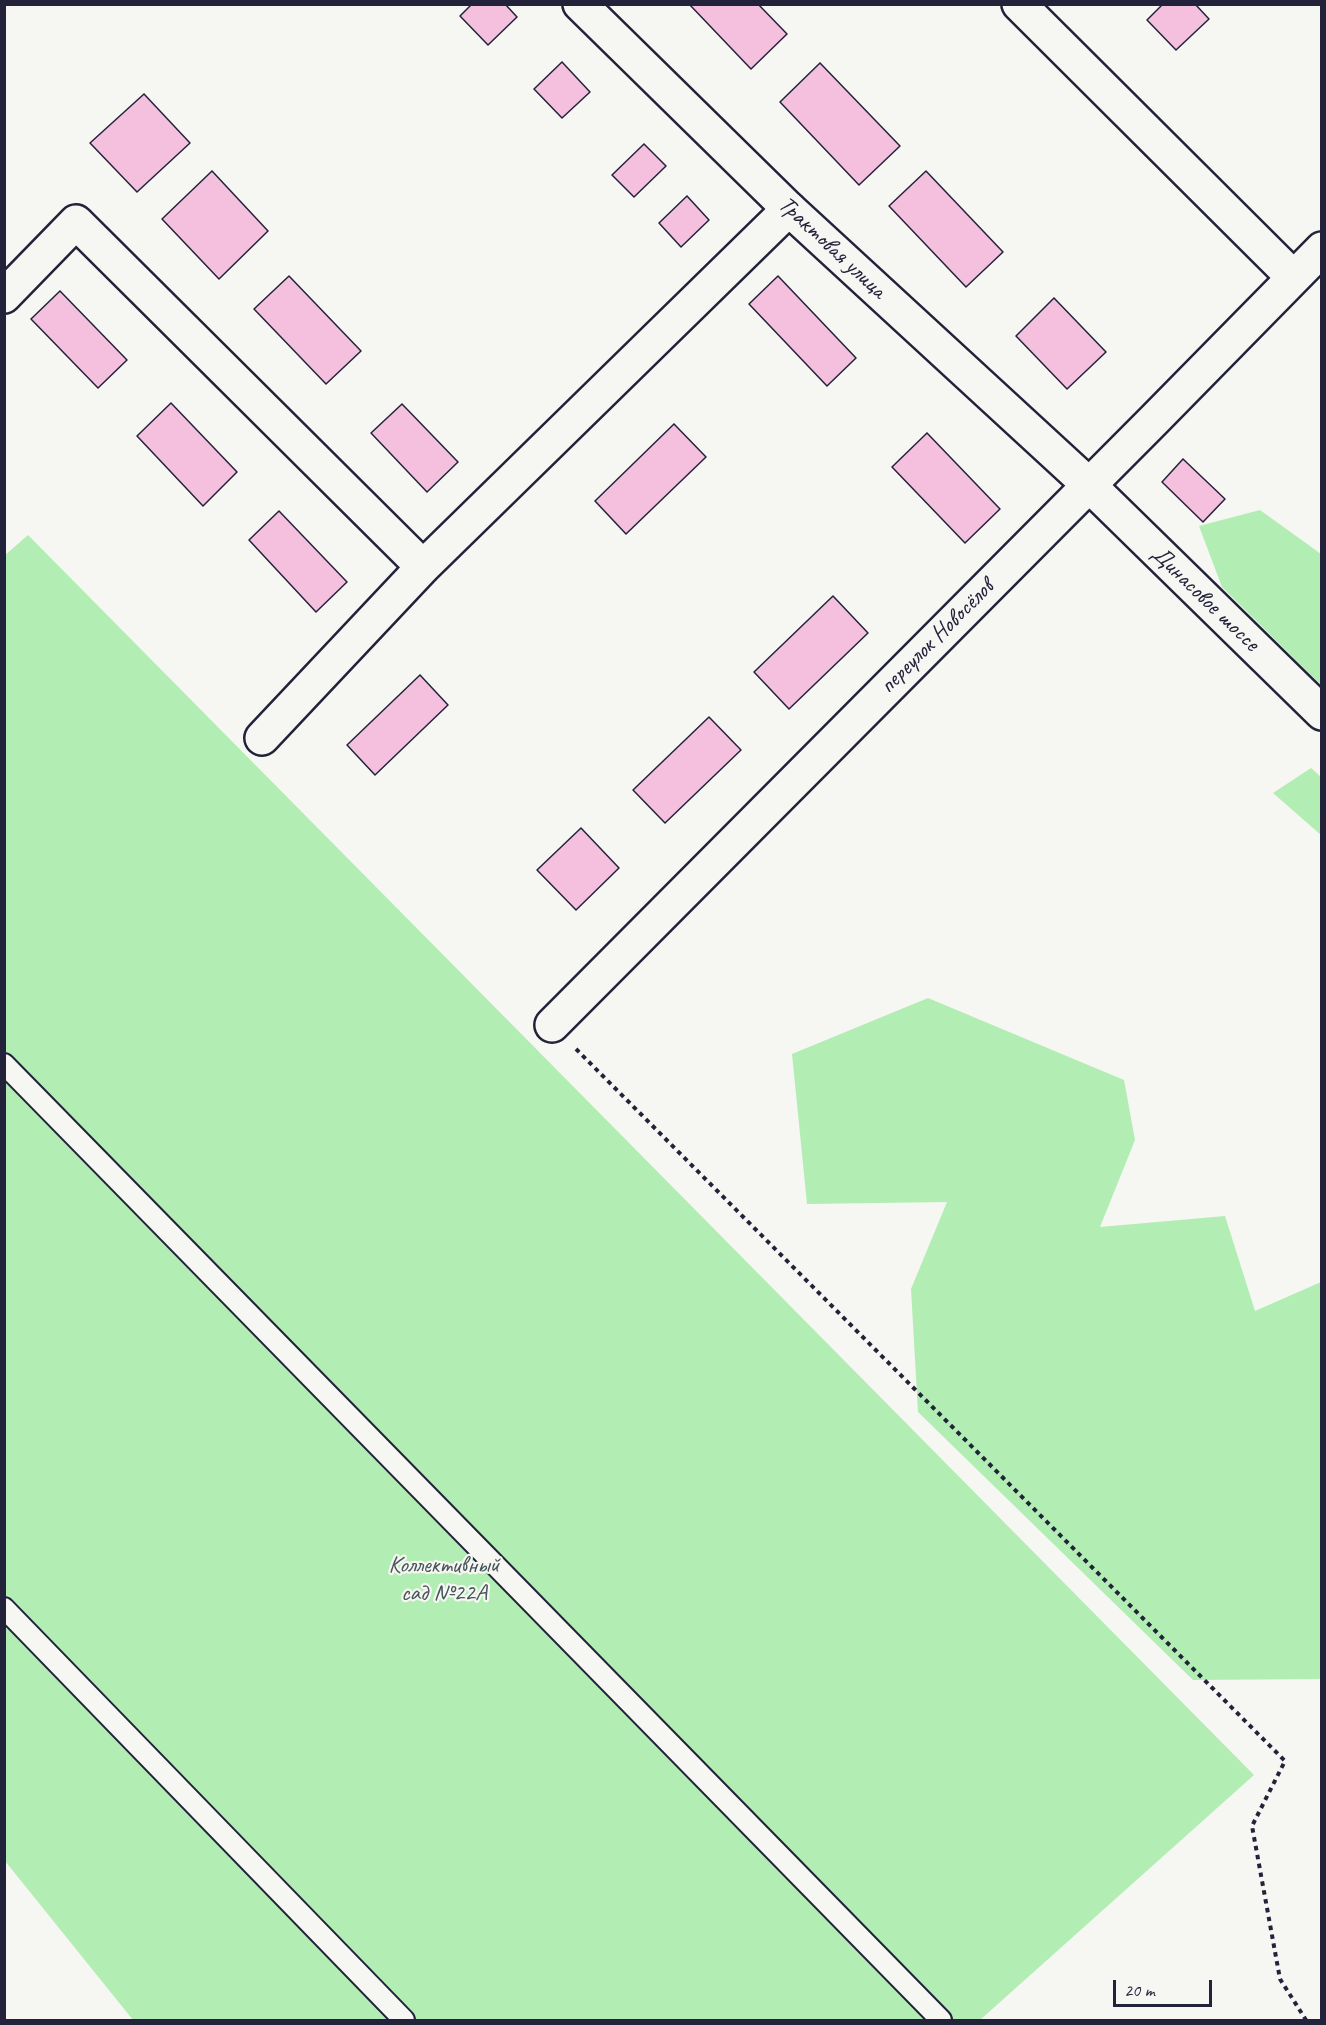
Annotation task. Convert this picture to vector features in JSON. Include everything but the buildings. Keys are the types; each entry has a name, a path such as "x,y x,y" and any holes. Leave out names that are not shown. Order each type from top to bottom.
{"street":[{"name":"Трактовая улица","path":"580,4 789,209 1089,485"},
{"path":"1019,4 1293,277"},
{"path":"262,738 423,567 789,209"},
{"path":"4,296 76,222 423,567"},
{"name":"переулок Новосёлов","path":"552,1025 1322,249"},
{"name":"Динасовое шоссе","path":"1089,485 1322,712"}],"lane":[{"path":"4,1064 941,2020"},
{"path":"4,1608 404,2020"}],"path":[{"path":"552,1025 1285,1761 1252,1826 1280,1979 1306,2020"}],"green space":[{"path":"1260,510 1321,554 1321,685 1222,587 1199,526"},
{"name":"Коллективный сад №22А","path":"28,535 1254,1775 980,2020 133,2020 5,1861 4,556"},
{"path":"1311,768 1321,777 1321,835 1273,793"},
{"path":"928,998 1124,1080 1135,1140 1100,1227 1225,1216 1255,1311 1321,1282 1321,1679 1193,1680 918,1412 911,1289 947,1202 807,1204 792,1054"}]}
